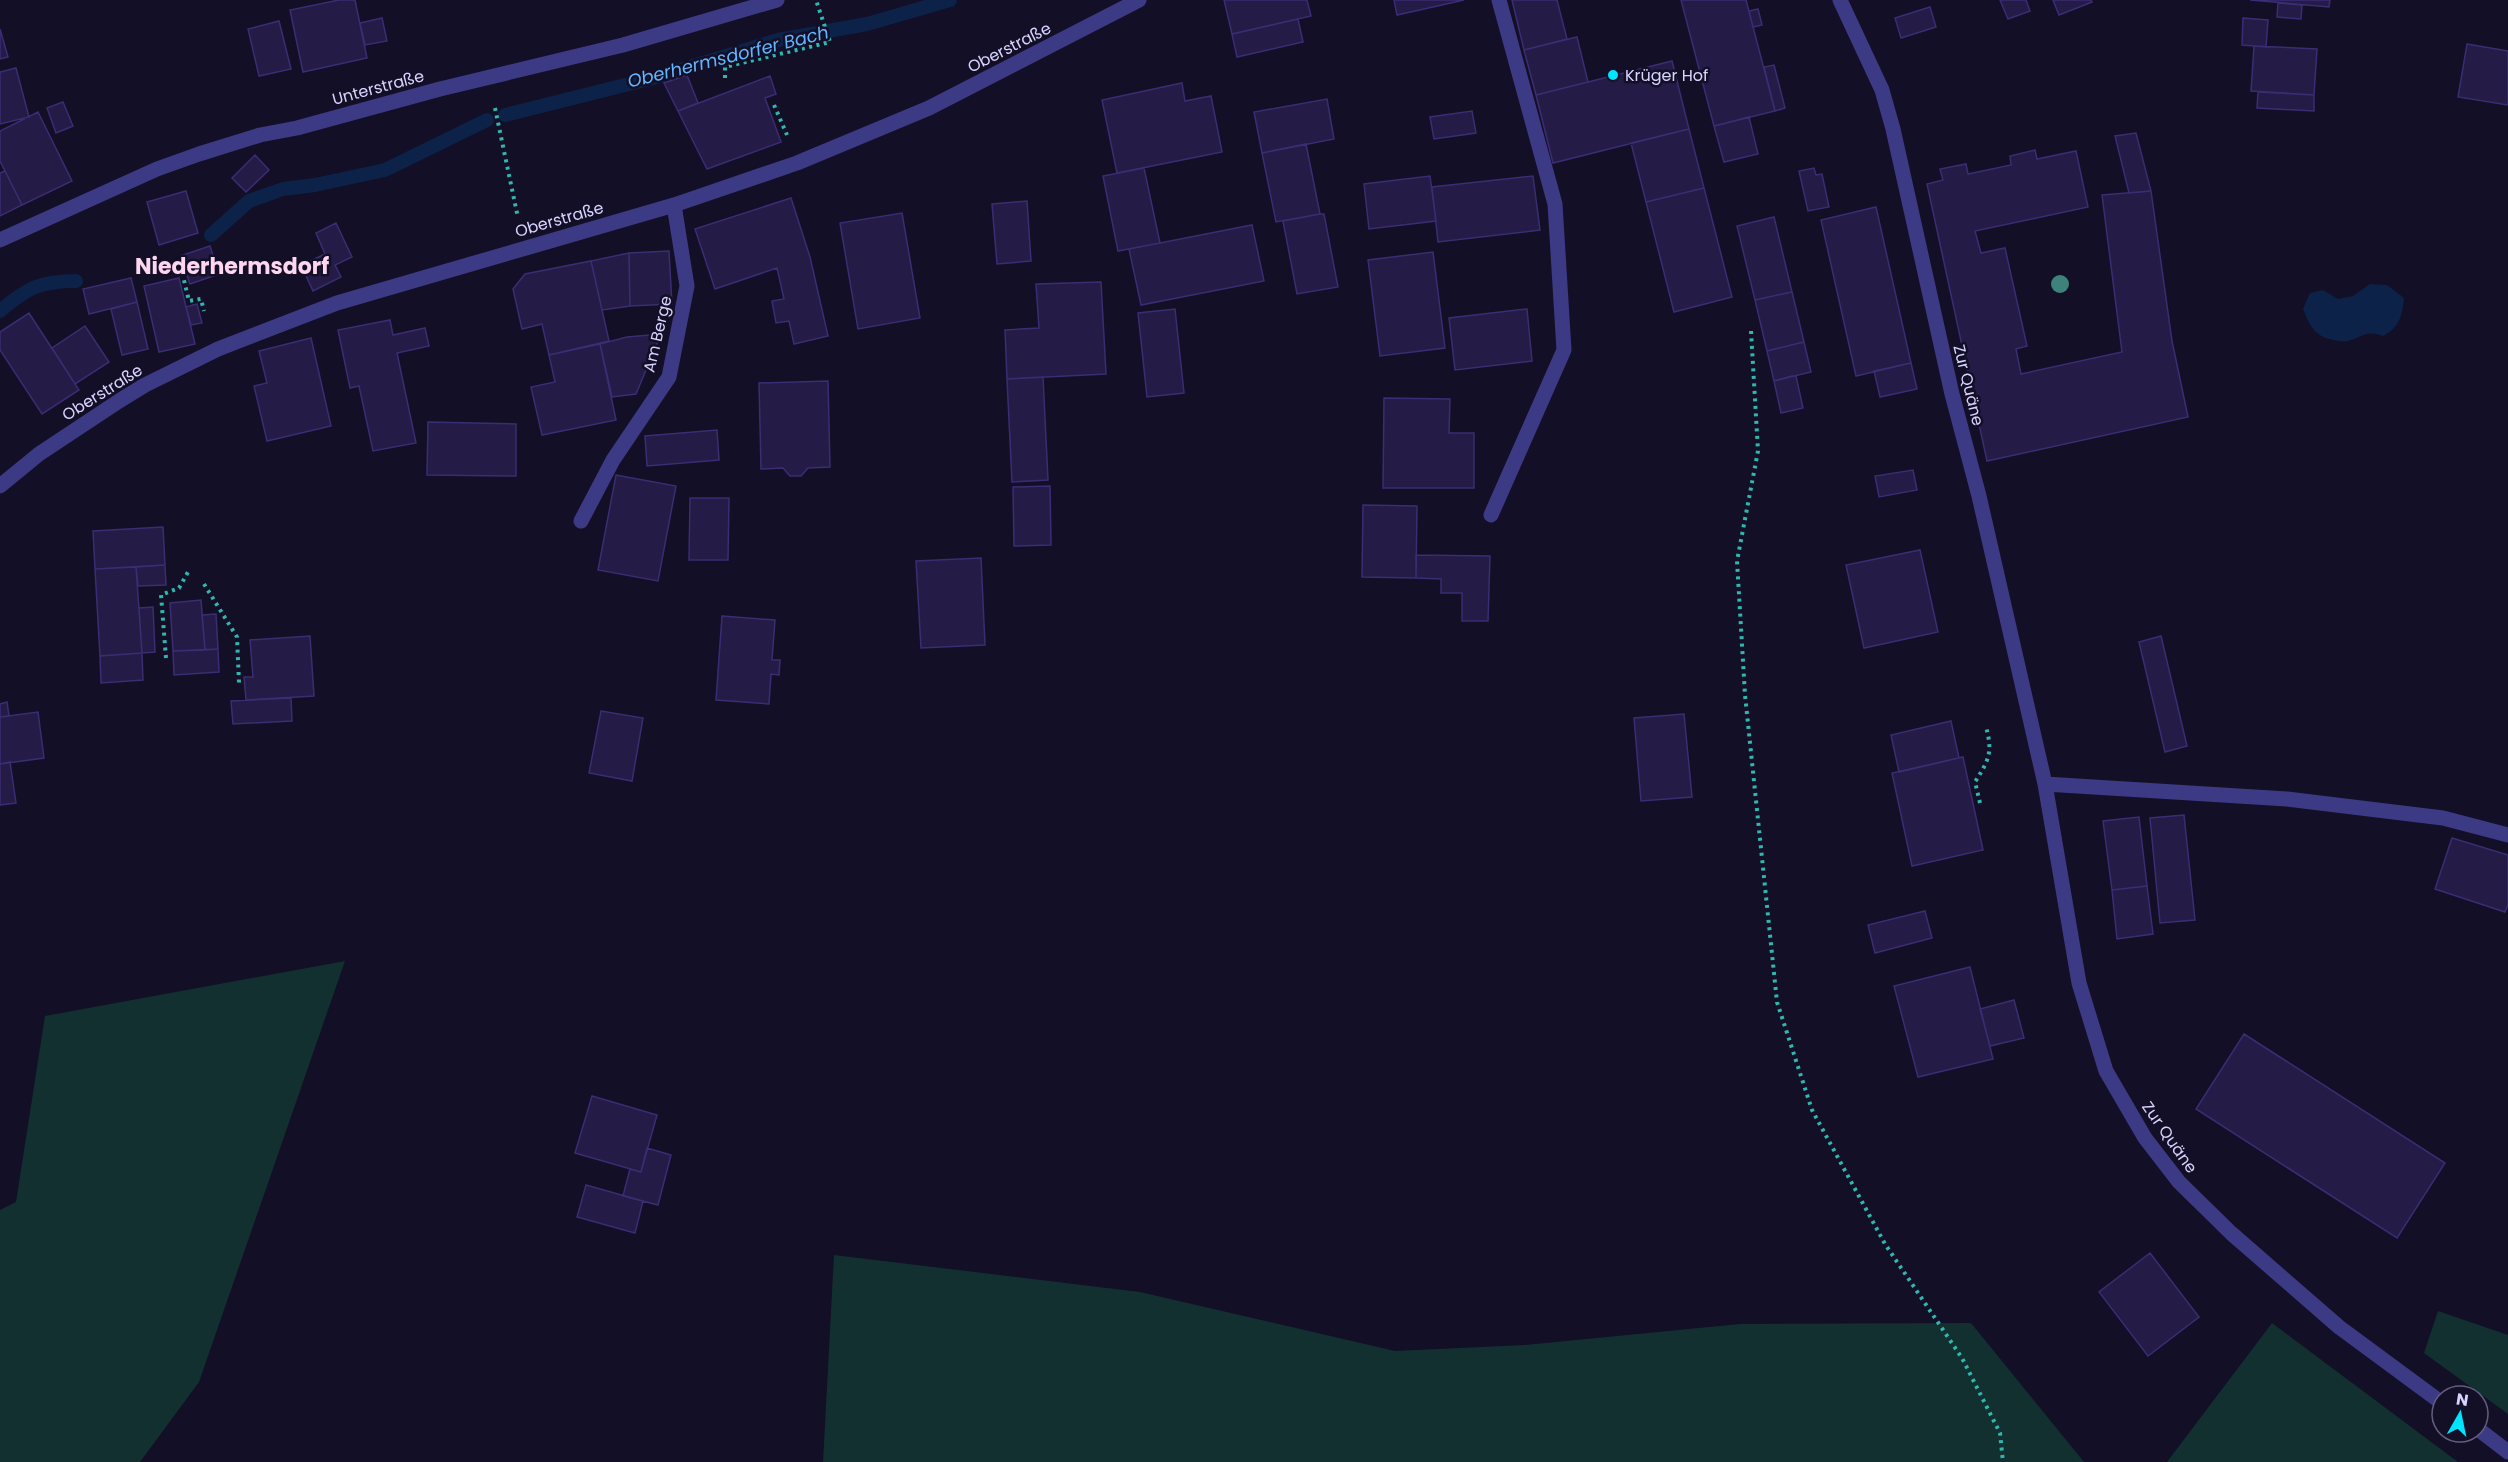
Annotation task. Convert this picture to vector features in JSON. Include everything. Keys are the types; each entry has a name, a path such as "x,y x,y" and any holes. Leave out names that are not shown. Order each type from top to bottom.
{"street":[{"name":"Unterstraße","path":"0,240 157,169 260,135 297,128 440,89 623,45 777,0"},
{"name":"Oberstraße","path":"0,486 39,454 119,400 218,349 337,303 675,205 797,163 929,108 1139,0"},
{"path":"1491,515 1564,350 1555,204 1499,0"},
{"name":"Zur Quäne","path":"1840,0 1882,90 1893,129 1952,394 1979,496 2045,784 2079,983 2106,1071 2145,1138 2179,1182 2231,1233 2339,1327 2430,1394"},
{"name":"Am Berge","path":"581,521 613,460 669,378 687,286 675,205"},
{"path":"2045,784 2287,799 2443,818 2508,835"},
{"path":"2490,1438 2508,1452"}],"path":[{"path":"725,78 725,67 830,42 816,0"},
{"path":"495,105 518,220"},
{"path":"774,105 788,137"},
{"path":"153,270 182,272 189,302 201,299 204,311"},
{"path":"1751,331 1758,451 1737,561 1745,695 1777,1002 1812,1110 1885,1244 1962,1358 2000,1433 2003,1462"},
{"path":"166,658 161,595 179,588 188,572"},
{"path":"204,584 237,637 239,683"},
{"path":"1980,803 1976,782 1988,761 1990,742 1986,727"}],"green space":[{"path":"345,961 199,1382 140,1462 0,1462 0,1210 16,1202 45,1016"},
{"path":"834,1255 1140,1292 1395,1351 1525,1345 1740,1324 1971,1323 2084,1462 823,1462"},
{"path":"2438,1311 2508,1335 2508,1414 2490,1401 2490,1384 2467,1384 2424,1353"},
{"path":"2272,1323 2430,1441 2430,1444 2434,1444 2458,1462 2167,1462"}],"water":[{"path":"2370,284 2387,285 2404,298 2397,325 2389,333 2383,336 2368,334 2343,341 2328,339 2314,330 2303,309 2310,293 2323,290 2338,299 2353,296"}],"building":[{"path":"339,0 355,0 367,58 303,72 290,10"},
{"path":"1224,0 1307,0 1311,16 1232,34"},
{"path":"1394,0 1464,0 1397,15"},
{"path":"1512,0 1557,0 1567,39 1524,50"},
{"path":"1681,0 1746,0 1775,111 1714,126"},
{"path":"2000,0 2026,0 2030,11 2008,19"},
{"path":"2053,0 2091,0 2092,2 2059,15"},
{"path":"2250,0 2330,0 2329,7"},
{"path":"2278,3 2302,5 2301,19 2277,17"},
{"path":"1930,7 1936,27 1901,38 1895,18"},
{"path":"1758,9 1762,25 1753,27 1749,11"},
{"path":"382,18 387,41 365,45 360,23"},
{"path":"2243,18 2268,20 2266,47 2242,45"},
{"path":"1298,19 1303,42 1237,57 1232,34"},
{"path":"279,21 291,69 259,76 248,29"},
{"path":"0,29 8,57 0,59"},
{"path":"1577,37 1588,82 1536,95 1524,50"},
{"path":"2467,44 2508,51 2508,105 2458,97"},
{"path":"2254,46 2317,49 2314,95 2251,91"},
{"path":"1672,61 1689,129 1553,163 1536,95"},
{"path":"1774,65 1785,108 1775,111 1764,67"},
{"path":"16,68 29,117 0,124 0,72"},
{"path":"687,75 698,103 678,111 664,83"},
{"path":"770,76 776,94 765,98 781,142 707,169 678,111"},
{"path":"1182,83 1185,101 1211,96 1222,152 1117,173 1102,100"},
{"path":"2258,92 2314,95 2314,111 2257,108"},
{"path":"1327,99 1334,139 1262,153 1254,112"},
{"path":"63,102 73,126 56,133 47,108"},
{"path":"1472,111 1476,133 1434,139 1430,117"},
{"path":"38,112 72,181 22,205 0,161 0,131"},
{"path":"1749,117 1758,154 1724,162 1714,126"},
{"path":"1689,129 1704,188 1646,202 1631,143"},
{"path":"2136,133 2151,191 2129,193 2115,136"},
{"path":"1306,144 1320,214 1276,222 1262,153"},
{"path":"2035,150 2037,159 2076,151 2088,207 1975,231 1981,253 2005,248 2027,346 2016,349 2021,374 2122,352 2102,195 2151,191 2172,341 2188,417 1987,461 1927,184 1943,180 1940,169 1966,164 1968,174 2011,165 2010,156"},
{"path":"255,155 269,170 246,192 232,178"},
{"path":"1144,168 1160,243 1118,251 1103,176"},
{"path":"1814,168 1816,175 1822,174 1829,207 1808,211 1799,171"},
{"path":"5,171 22,205 0,216 0,173"},
{"path":"1430,176 1436,221 1369,229 1364,184"},
{"path":"1533,176 1540,230 1438,242 1432,187"},
{"path":"1704,188 1732,297 1674,312 1646,202"},
{"path":"186,191 198,233 159,245 147,202"},
{"path":"791,198 810,257 828,336 794,344 789,321 776,323 772,301 784,299 777,268 715,289 695,229"},
{"path":"1027,201 1031,261 997,264 992,204"},
{"path":"1876,207 1911,363 1856,376 1821,220"},
{"path":"902,213 920,318 858,329 840,223"},
{"path":"1324,214 1338,287 1297,294 1283,221"},
{"path":"1774,217 1792,292 1755,300 1737,226"},
{"path":"336,223 352,257 335,265 341,277 313,291 301,265 325,254 316,233"},
{"path":"1252,225 1264,281 1141,305 1129,249"},
{"path":"210,246 219,274 190,284 180,256"},
{"path":"669,251 672,304 630,306 629,253"},
{"path":"1433,252 1445,348 1380,356 1368,260"},
{"path":"629,253 630,306 602,310 591,261"},
{"path":"591,261 609,341 549,355 542,324 522,329 513,289 525,274"},
{"path":"131,278 137,302 89,314 83,289"},
{"path":"179,278 195,344 159,352 144,286"},
{"path":"1101,282 1106,374 1007,379 1005,330 1039,328 1036,284"},
{"path":"1792,292 1804,342 1767,351 1755,300"},
{"path":"137,302 148,349 122,355 111,309"},
{"path":"197,304 202,323 191,325 186,307"},
{"path":"1175,309 1184,393 1147,397 1138,313"},
{"path":"1527,309 1532,361 1455,370 1449,318"},
{"path":"29,313 79,390 42,414 0,350 0,332"},
{"path":"390,320 393,335 425,328 429,346 397,353 416,443 373,451 359,386 350,388 338,330"},
{"path":"85,326 109,362 75,384 52,348"},
{"path":"661,334 636,394 612,397 600,344 627,337"},
{"path":"311,338 331,426 267,441 254,386 267,383 259,351"},
{"path":"1804,342 1811,372 1774,381 1767,351"},
{"path":"600,344 616,420 542,435 531,387 555,382 549,355"},
{"path":"1911,363 1917,389 1880,397 1874,371"},
{"path":"1796,376 1803,408 1781,413 1774,381"},
{"path":"1043,377 1048,480 1012,482 1007,379"},
{"path":"828,381 830,467 808,468 801,476 790,476 783,468 761,469 759,383"},
{"path":"1384,398 1450,399 1449,433 1474,433 1474,488 1383,488"},
{"path":"428,422 516,424 516,476 427,475"},
{"path":"717,430 719,460 647,466 645,436"},
{"path":"1913,470 1917,490 1879,497 1875,476"},
{"path":"616,475 676,486 658,581 598,570"},
{"path":"1050,486 1051,545 1014,546 1013,487"},
{"path":"690,498 729,498 728,560 689,560"},
{"path":"1363,505 1417,506 1416,578 1362,577"},
{"path":"163,527 165,565 95,569 93,531"},
{"path":"1920,550 1938,632 1864,648 1846,565"},
{"path":"1416,555 1490,556 1488,621 1462,621 1462,593 1441,593 1441,579 1416,578"},
{"path":"981,558 985,645 921,648 916,561"},
{"path":"165,565 166,585 138,586 136,567"},
{"path":"136,567 142,653 100,656 95,569"},
{"path":"201,600 205,650 173,651 170,603"},
{"path":"153,607 155,652 142,653 139,608"},
{"path":"216,614 218,649 205,650 202,615"},
{"path":"722,616 775,620 772,660 780,660 779,675 771,674 769,704 716,700"},
{"path":"310,636 314,696 246,700 244,677 253,677 250,640"},
{"path":"2161,636 2187,746 2165,752 2139,642"},
{"path":"218,649 219,672 174,675 173,651"},
{"path":"142,653 143,680 101,683 100,656"},
{"path":"291,698 292,721 233,724 231,701"},
{"path":"7,702 9,716 0,717 0,704"},
{"path":"601,711 643,718 632,781 589,773"},
{"path":"38,712 44,758 0,764 0,717"},
{"path":"1684,714 1692,797 1641,801 1634,718"},
{"path":"1951,721 1959,758 1899,772 1891,735"},
{"path":"1963,757 1983,850 1912,866 1892,773"},
{"path":"10,762 16,803 0,805 0,764"},
{"path":"2184,815 2195,920 2160,923 2150,818"},
{"path":"2139,817 2147,886 2112,890 2103,821"},
{"path":"2452,838 2508,855 2508,905 2505,912 2435,889"},
{"path":"2147,886 2153,934 2117,939 2112,890"},
{"path":"1925,911 1932,938 1875,953 1868,925"},
{"path":"1970,967 1993,1059 1918,1077 1894,986"},
{"path":"2014,1000 2024,1038 1990,1046 1980,1009"},
{"path":"2244,1034 2445,1163 2397,1238 2196,1109"},
{"path":"592,1096 657,1115 641,1172 575,1153"},
{"path":"647,1148 671,1155 658,1205 623,1196 630,1169 641,1172"},
{"path":"586,1185 643,1201 635,1233 577,1217"},
{"path":"2150,1253 2199,1317 2148,1356 2099,1292"}],"waterway":[{"name":"Oberhermsdorfer Bach","path":"505,115 657,77 778,40 867,24 950,0"},
{"name":"Oberhermsdorfer Bach","path":"211,235 249,201 283,189 315,185 385,170 487,120"},
{"name":"Oberhermsdorfer Bach","path":"0,311 35,287 53,282 76,281"}],"place":[{"name":"Krüger Hof","path":"1613,75"}],"district":[{"name":"Niederhermsdorf","path":"232,266"}]}
